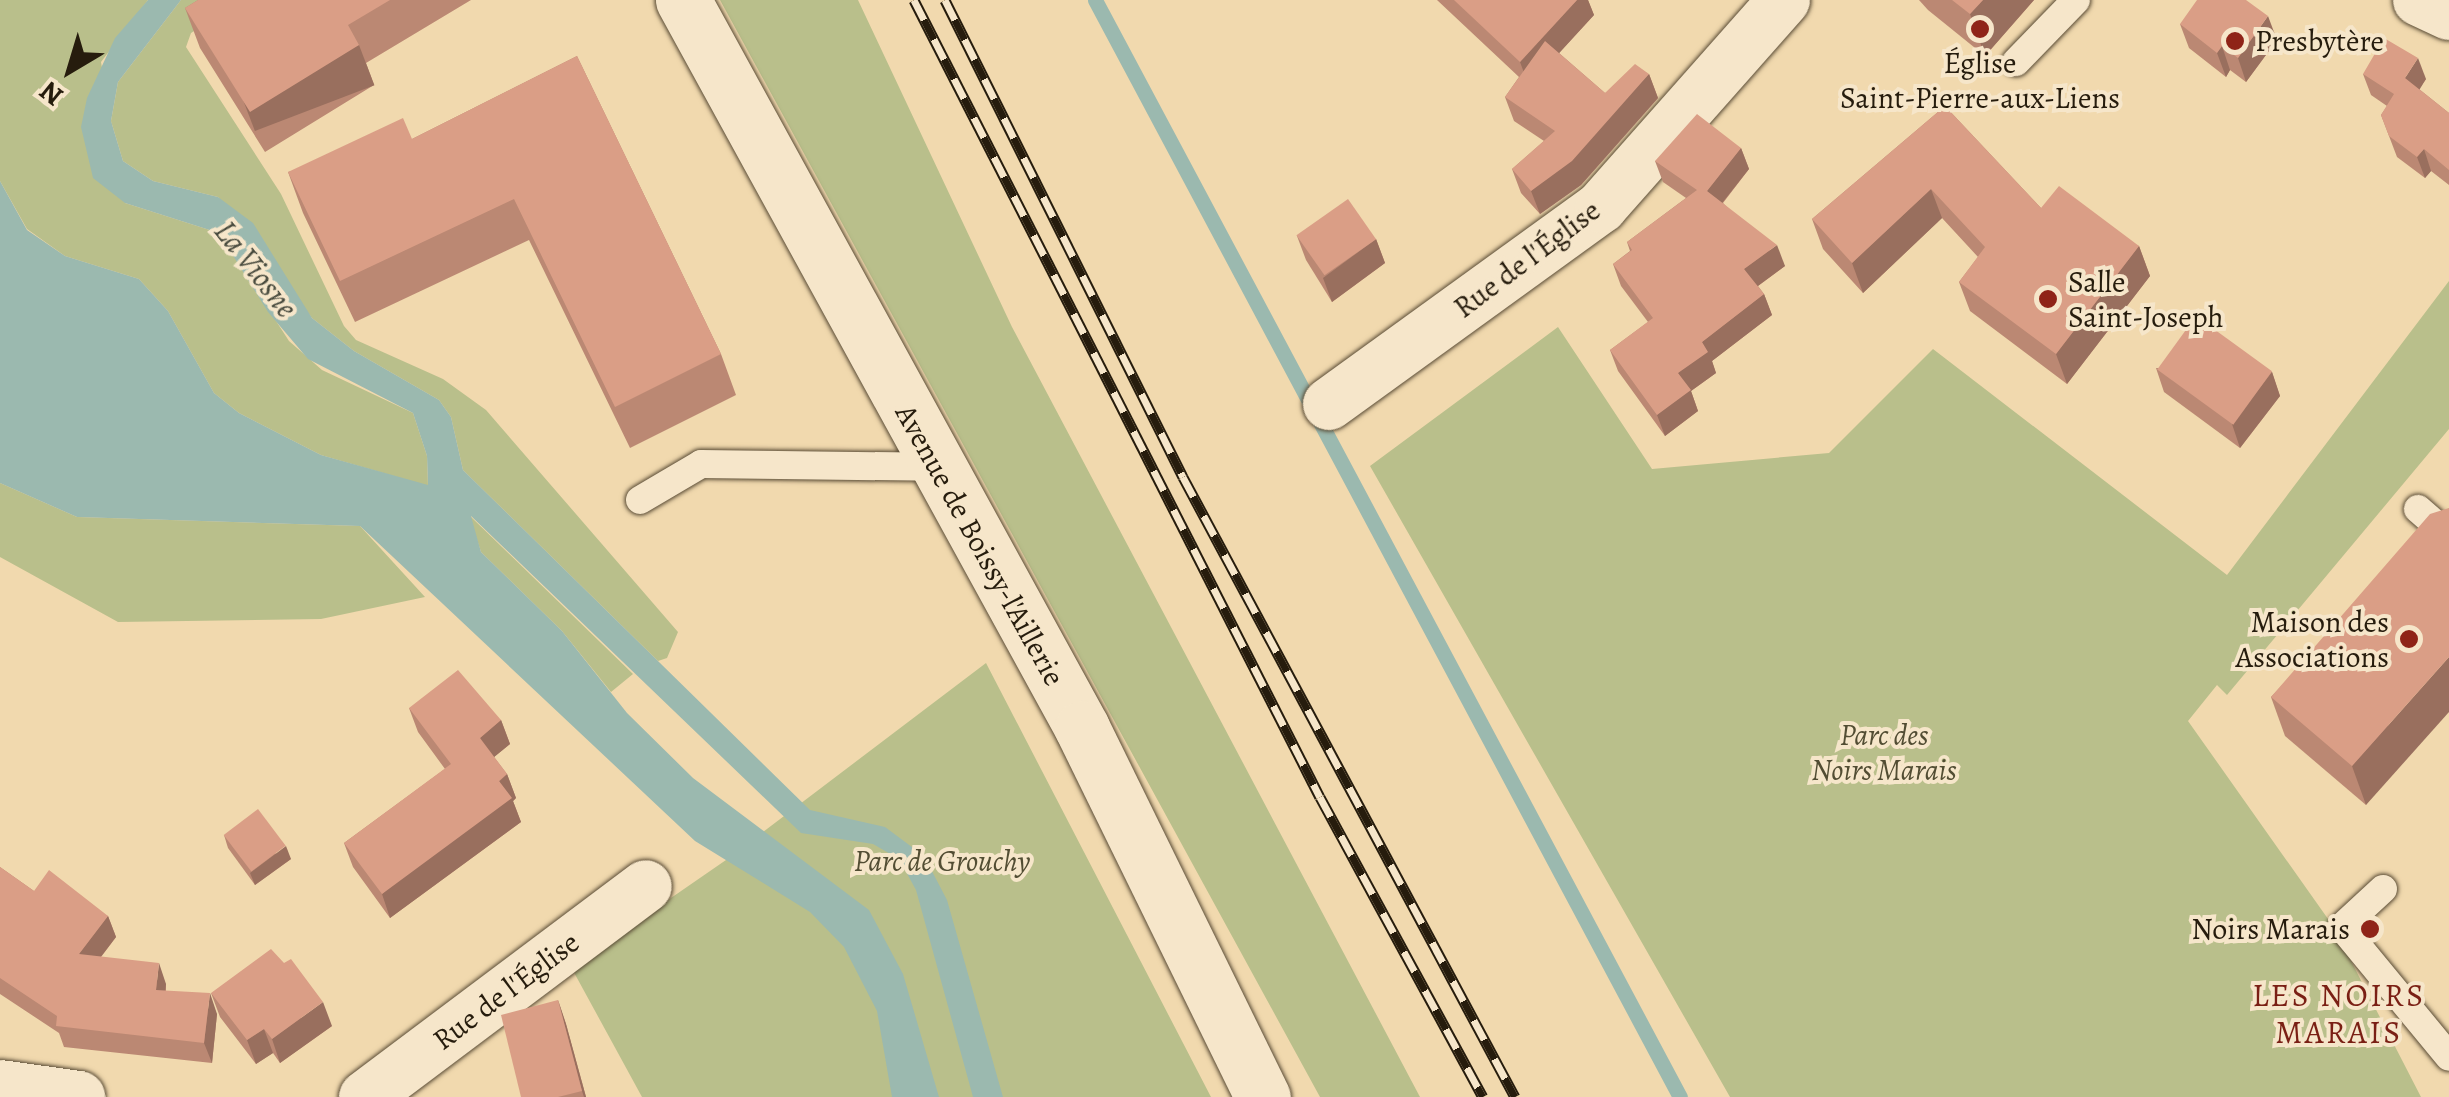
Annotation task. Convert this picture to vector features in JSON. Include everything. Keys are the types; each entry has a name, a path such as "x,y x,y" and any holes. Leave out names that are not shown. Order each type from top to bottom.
{"main road":[{"name":"Avenue de Boissy-l'Aillerie","path":"683,0 1082,728 1263,1097"}],"street":[{"name":"Rue de l'Église","path":"1328,404 1601,206 1784,0"},
{"path":"2419,0 2449,14"},
{"name":"Rue de l'Église","path":"366,1097 646,886"},
{"path":"0,1086 79,1097"}],"lane":[{"path":"2016,62 2076,0"},
{"path":"640,500 702,464 936,466"},
{"path":"2418,509 2449,536"},
{"path":"2383,889 2342,927 2449,1057"}],"green space":[{"path":"0,0 148,0 101,62 125,203 219,233 289,341 322,370 413,413 427,456 428,486 321,455 239,413 214,393 168,311 139,279 65,256 27,229 0,181"},
{"path":"181,0 243,0 191,33 186,47 281,194 344,326 356,340 443,379 486,410 678,632 667,658 658,661 463,470 451,417 439,400 354,351 312,318 218,197 153,181 123,161 111,121 118,82"},
{"path":"720,0 858,0 1012,327 1420,1097 1320,1097"},
{"name":"Parc des Noirs Marais","path":"2449,281 2449,429 2227,695 2217,685 2188,721 2333,926 2421,1097 1730,1097 1370,466 1558,327 1652,469 1829,453 1933,349 2227,575"},
{"path":"0,483 77,517 360,526 425,597 321,619 118,622 0,557"},
{"path":"469,515 633,674 611,692 562,631 481,552"},
{"name":"Parc de Grouchy","path":"986,663 1211,1097 642,1097 571,967 726,860"}],"water":[{"name":"La Viosne","path":"148,0 181,0 118,82 111,121 123,161 153,181 218,197 253,223 312,318 354,351 439,400 451,417 463,470 810,810 885,827 924,856 947,900 1003,1097 973,1097 916,890 899,859 873,844 801,833 471,516 481,552 562,631 627,713 693,778 869,910 903,974 939,1097 892,1097 877,1011 844,947 810,912 695,841 360,526 77,517 0,483 0,181 27,230 65,256 139,279 168,311 214,393 239,413 321,455 428,485 427,456 413,413 308,359 268,312 219,233 125,203 93,178 81,127 87,98 115,38"}],"building":[{"path":"198,0 390,0 348,25 359,45 250,112 185,8"},
{"path":"1454,0 1577,0 1520,62"},
{"path":"1952,0 1983,0 1970,14"},
{"path":"2197,0 2246,0 2268,16 2238,58 2222,46 2217,53 2180,24"},
{"path":"2384,38 2418,58 2405,78 2449,113 2449,170 2424,149 2417,157 2389,136 2381,115 2394,94 2363,74"},
{"path":"1545,41 1605,93 1635,64 1649,74 1572,161 1531,191 1512,169 1555,131 1505,97"},
{"path":"577,56 721,354 615,407 514,199 340,281 288,172 403,118 412,139"},
{"path":"1945,106 2041,208 2059,186 2139,246 2056,354 1959,282 1985,247 1931,189 1852,263 1812,219"},
{"path":"1697,114 1741,148 1707,191 1777,245 1744,269 1764,294 1702,342 1708,352 1678,373 1691,390 1657,415 1610,350 1653,318 1613,264 1632,250 1627,242 1697,190 1655,161"},
{"path":"1348,199 1376,239 1324,275 1296,235"},
{"path":"2196,316 2272,371 2233,425 2157,369"},
{"path":"2449,508 2449,657 2352,766 2271,697 2430,514"},
{"path":"458,670 501,720 480,738 507,774 499,781 512,798 382,894 344,843 451,764 409,708"},
{"path":"258,809 286,846 251,872 224,835"},
{"path":"0,867 34,891 49,870 108,916 79,954 159,963 156,990 210,993 204,1043 56,1026 57,1016 0,978"},
{"path":"271,949 284,963 291,959 323,1002 272,1039 264,1029 247,1040 211,993"},
{"path":"558,1000 582,1091 558,1097 521,1097 501,1015"}],"waterway":[{"path":"1095,0 1680,1097"}],"railway":[{"path":"914,0 1320,797 1483,1097"},
{"path":"945,0 1183,477 1515,1097"}],"place":[{"name":"Église Saint-Pierre-aux-Liens","path":"1980,29"},
{"name":"Presbytère","path":"2235,41"},
{"name":"Salle Saint-Joseph","path":"2048,299"},
{"name":"Maison des Associations","path":"2409,639"},
{"name":"Noirs Marais","path":"2370,929"}],"district":[{"name":"LES NOIRS MARAIS","path":"2339,1014"}]}
